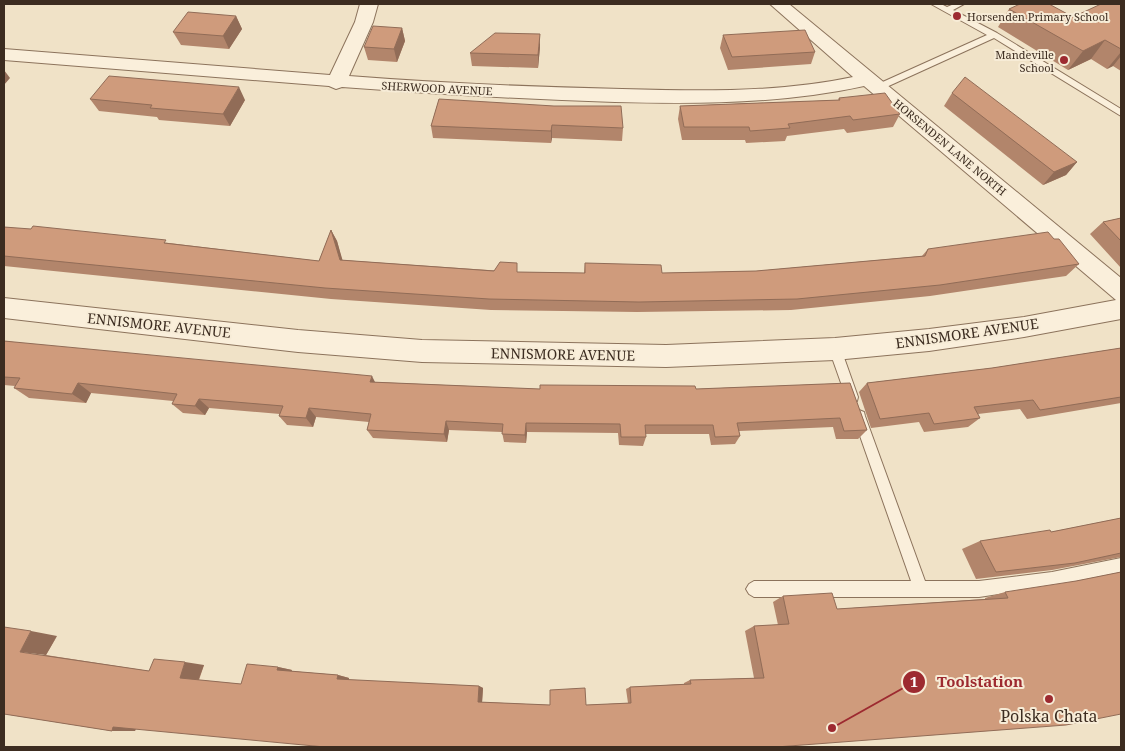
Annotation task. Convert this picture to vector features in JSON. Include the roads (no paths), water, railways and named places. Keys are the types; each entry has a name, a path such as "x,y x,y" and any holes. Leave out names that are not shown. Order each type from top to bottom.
{"street":[{"path":"336,83 364,22 370,4"},
{"name":"HORSENDEN LANE NORTH","path":"779,4 1121,292"},
{"name":"SHERWOOD AVENUE","path":"4,55 336,83 523,93 690,97 778,92 874,83"},
{"name":"ENNISMORE AVENUE","path":"4,308 298,341 422,351 666,356 835,349 1024,327 1121,309"}],"lane":[{"path":"936,4 994,35 1121,113"},
{"path":"946,10 960,4"},
{"path":"874,83 994,35"},
{"path":"835,349 921,590"},
{"path":"754,589 921,590 988,588 1052,580 1121,565"}],"place":[{"name":"Horsenden Primary School","path":"957,16"},
{"name":"Mandeville School","path":"1064,60"},
{"name":"Polska Chata","path":"1049,699"},
{"name":"Toolstation","path":"832,728"}]}
